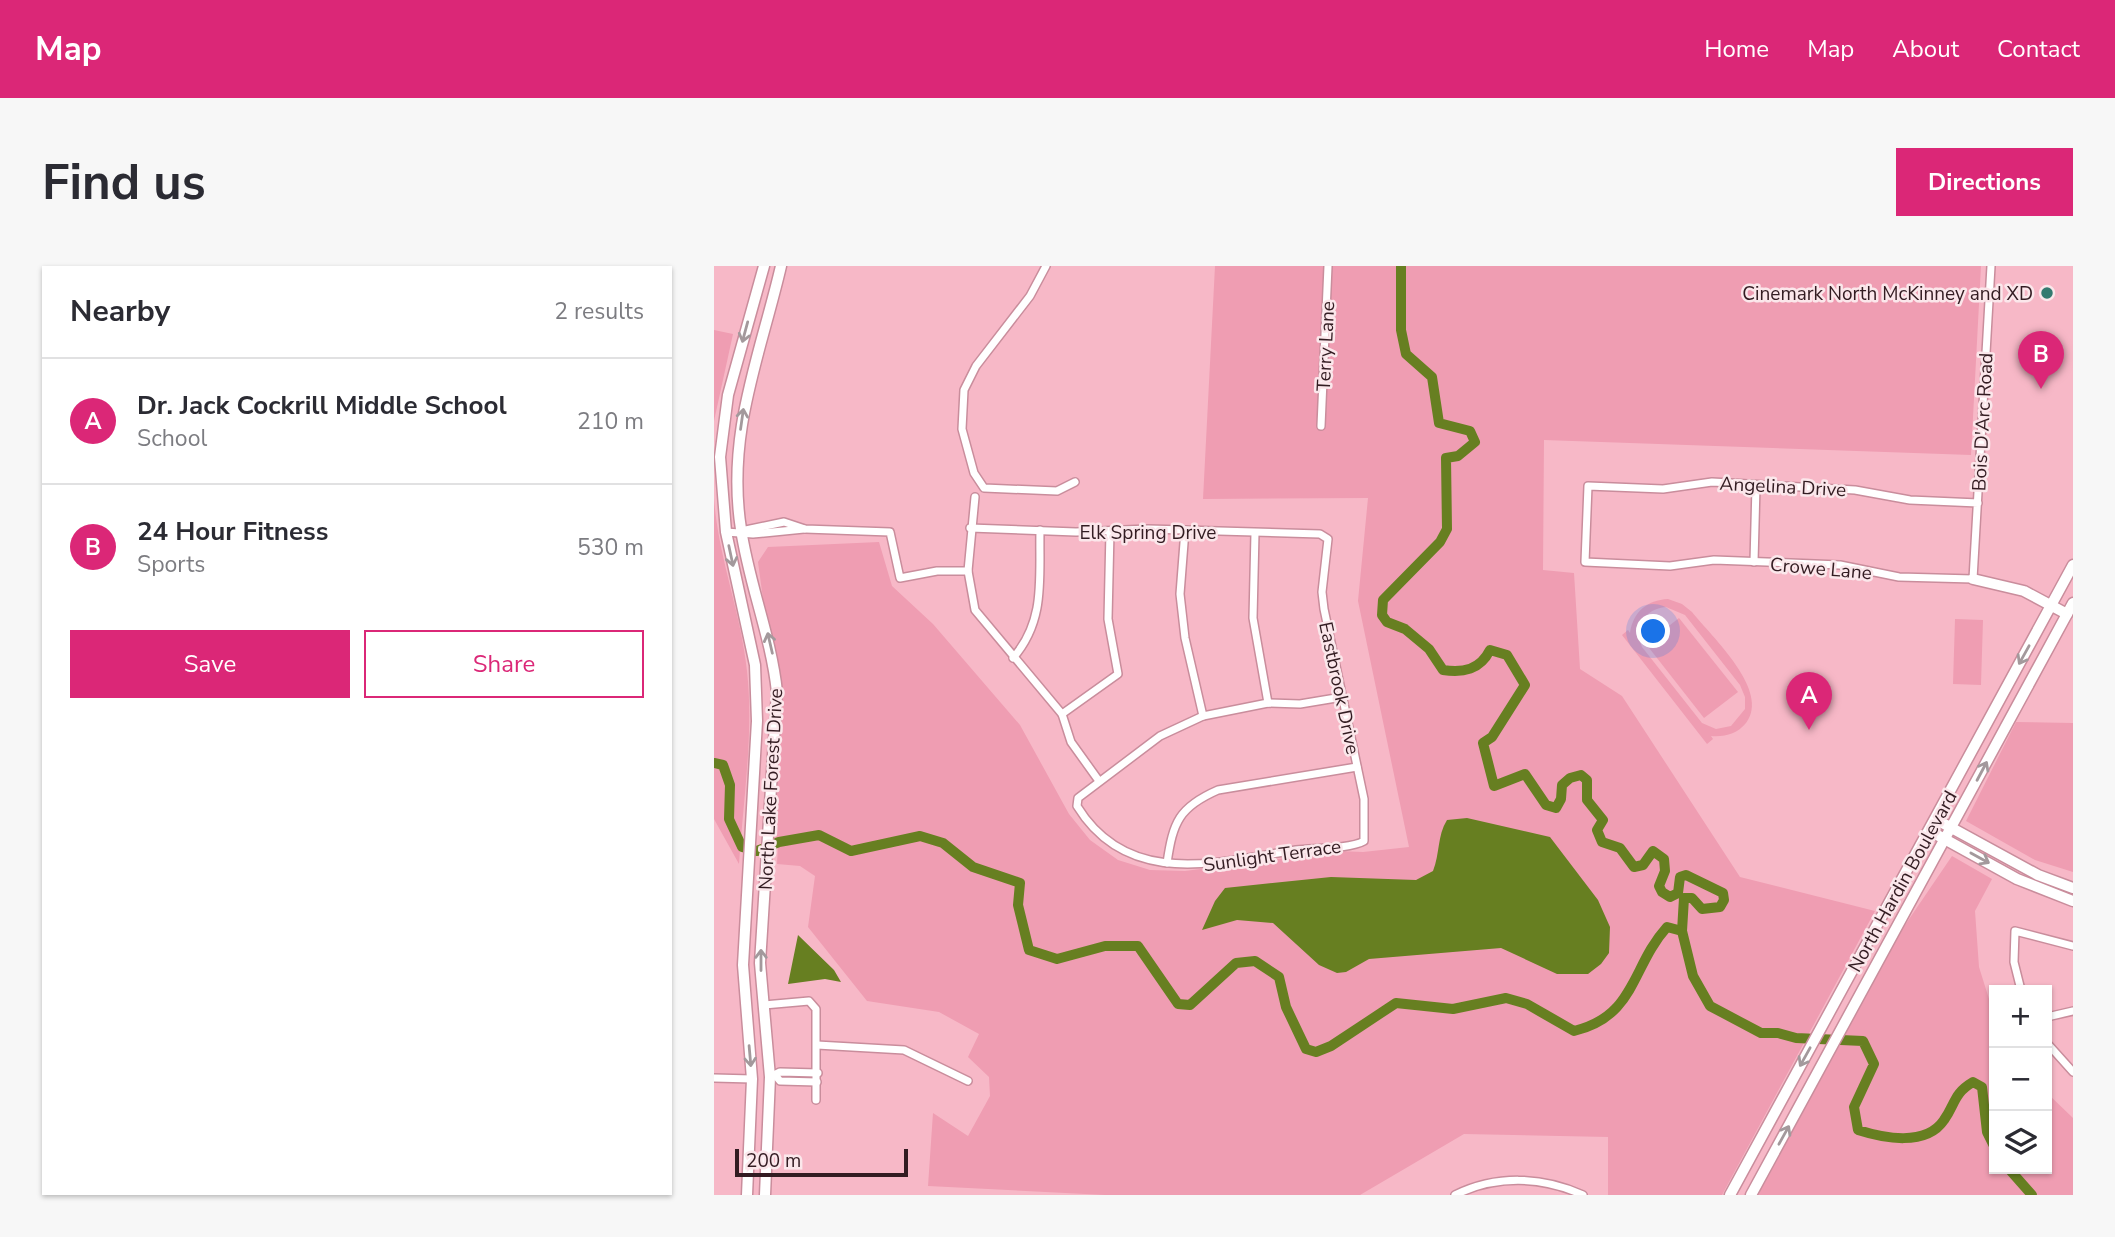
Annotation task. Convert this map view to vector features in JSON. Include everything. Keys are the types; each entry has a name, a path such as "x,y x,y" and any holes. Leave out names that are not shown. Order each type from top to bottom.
{"main road":[{"name":"North Lake Forest Drive","path":"747,1195 752,1079 743,965 757,721 755,665 726,532 720,457 728,395 764,266"},
{"name":"North Lake Forest Drive","path":"765,1195 773,1076 760,963 777,692 773,658 741,531 736,460 745,396 781,266"},
{"path":"755,298 771,303"},
{"name":"North Hardin Boulevard","path":"1730,1195 1937,820 2073,565"},
{"name":"Crowe Lane","path":"1973,579 2018,589 2067,614"},
{"name":"North Hardin Boulevard","path":"1751,1195 2073,603"},
{"path":"1937,820 2038,875 2073,888"},
{"path":"1930,831 2017,879 2073,901"},
{"path":"752,1079 773,1076"}],"street":[{"path":"1046,266 1030,296 976,366 961,402 962,429 978,482 984,488 1005,491 1056,491 1075,482"},
{"name":"Terry Lane","path":"1321,426 1328,266"},
{"name":"Bois D'Arc Road","path":"1973,579 1991,266"},
{"name":"Angelina Drive","path":"1586,562 1588,485 1663,489 1712,482 1855,490 1910,500 1978,503"},
{"path":"1754,562 1756,486"},
{"path":"975,498 970,528 968,571 975,610 1062,714 1071,742 1099,781 1160,736 1203,716 1268,704 1300,705 1342,697"},
{"name":"Elk Spring Drive","path":"970,528 1185,530 1326,536"},
{"path":"726,532 741,531 752,534 805,529 890,532 900,578 937,571 968,571"},
{"path":"1013,658 1028,641 1036,623 1040,530"},
{"path":"1185,530 1181,605 1185,638 1203,716"},
{"path":"1062,714 1118,674 1108,619 1110,531"},
{"path":"1255,533 1253,618 1268,704"},
{"name":"Eastbrook Drive","path":"1326,536 1328,542 1323,601 1364,799 1364,841"},
{"name":"Crowe Lane","path":"1586,562 1670,566 1714,560 1840,565 1899,577 1973,579"},
{"path":"1167,863 1177,820 1187,807 1201,798 1218,790 1357,767"},
{"name":"Sunlight Terrace","path":"1099,781 1085,790 1077,802 1082,813 1096,829 1125,851 1142,859 1191,866 1330,845 1357,845 1364,841"},
{"path":"2020,985 2014,962 2015,931 2073,946"},
{"path":"764,1005 809,1001 816,1009 816,1100"},
{"path":"2052,1016 2073,1011"},
{"path":"817,1045 904,1050 923,1056 968,1081"},
{"path":"2051,1048 2073,1072"},
{"path":"817,1082 780,1081 773,1076 780,1072 818,1073"},
{"path":"714,1079 752,1079"},
{"path":"1455,1195 1486,1184 1516,1180 1555,1185 1583,1195"}],"shaded area":[{"path":"1215,266 1981,266 1971,455 1544,440 1543,570 1574,573 1580,669 1622,696 1740,877 1875,911 1722,1195 1608,1195 1608,1137 1464,1134 1360,1195 1105,1195 928,1186 933,1113 968,1136 990,1096 989,1077 968,1057 979,1034 939,1012 867,1001 808,927 815,876 800,866 777,864 778,845 774,846 779,717 758,562 768,547 879,542 892,586 933,624 1020,725 1069,814 1090,840 1118,860 1150,870 1185,871 1338,851 1363,852 1409,847 1358,601 1368,498 1203,499"},
{"path":"714,330 733,334 714,421"},
{"path":"714,498 720,542 744,649 749,695 749,743 739,864 714,819"},
{"path":"1668,599 1682,604 1692,612 1736,665 1745,680 1751,696 1752,710 1746,723 1735,732 1711,736 1713,739 1707,744 1622,635 1628,630 1630,633 1634,619 1642,608","holes":["1666,607 1685,615 1740,685 1745,697 1745,709 1731,726 1716,729 1702,723 1642,647 1640,626 1652,611"]},
{"path":"1679,618 1738,692 1704,718 1646,644"},
{"path":"1955,619 1983,620 1981,685 1953,684"},
{"path":"2016,722 2073,723 2073,872 2035,860 1966,821"},
{"path":"1467,818 1550,837 1598,900 1610,927 1609,953 1601,964 1588,974 1557,974 1501,948 1369,959 1346,972 1337,973 1319,965 1273,923 1237,920 1202,930 1215,901 1225,888 1331,877 1416,880 1433,871 1447,820"},
{"path":"1952,856 1992,879 1975,911 1979,967 1989,999 1989,1174 2052,1174 2052,1098 2073,1118 2073,1195 1758,1195 1903,928"},
{"path":"798,935 834,970 841,982 825,979 788,984"}],"waterway":[{"path":"1401,266 1401,330 1406,354 1432,377 1439,423 1470,431 1475,442 1458,456 1446,458 1447,529 1440,542 1383,600 1382,615 1387,622 1405,629 1429,649 1443,670 1470,669 1481,662 1490,650 1507,655 1525,685 1492,737 1483,743 1494,786 1525,774 1546,805 1556,808 1561,799 1562,785 1570,778 1581,775 1587,780 1587,800 1603,820 1597,830 1602,842 1620,848 1634,867 1643,865 1653,851 1664,859 1665,871 1659,886 1662,892 1670,897 1678,893 1680,877 1686,875 1723,893 1724,900 1720,907 1702,909 1692,898 1684,898 1682,931"},
{"path":"714,763 723,765 730,785 729,819 742,847 757,851 779,842 819,835 851,851 920,836 943,843 973,867 1020,883 1018,905 1029,950 1057,959 1105,946 1138,946 1178,1004 1190,1005 1236,963 1255,961 1279,977 1286,1007 1306,1049 1316,1052 1331,1046 1396,1003 1453,1009 1506,998 1527,1004 1574,1031 1594,1024 1610,1014 1621,1002 1655,942 1667,927 1682,931 1693,976 1710,1006 1761,1033 1778,1033 1796,1038 1863,1041 1874,1064 1854,1107 1858,1130 1879,1136 1904,1138 1926,1134 1936,1129 1958,1095 1973,1082 1982,1087 1989,1136"},
{"path":"2013,1174 2032,1195"}],"place":[{"name":"Cinemark North McKinney and XD","path":"2047,293"},
{"name":"24 Hour Fitness","path":"2041,389"},
{"name":"Dr. Jack Cockrill Middle School","path":"1809,730"}]}
